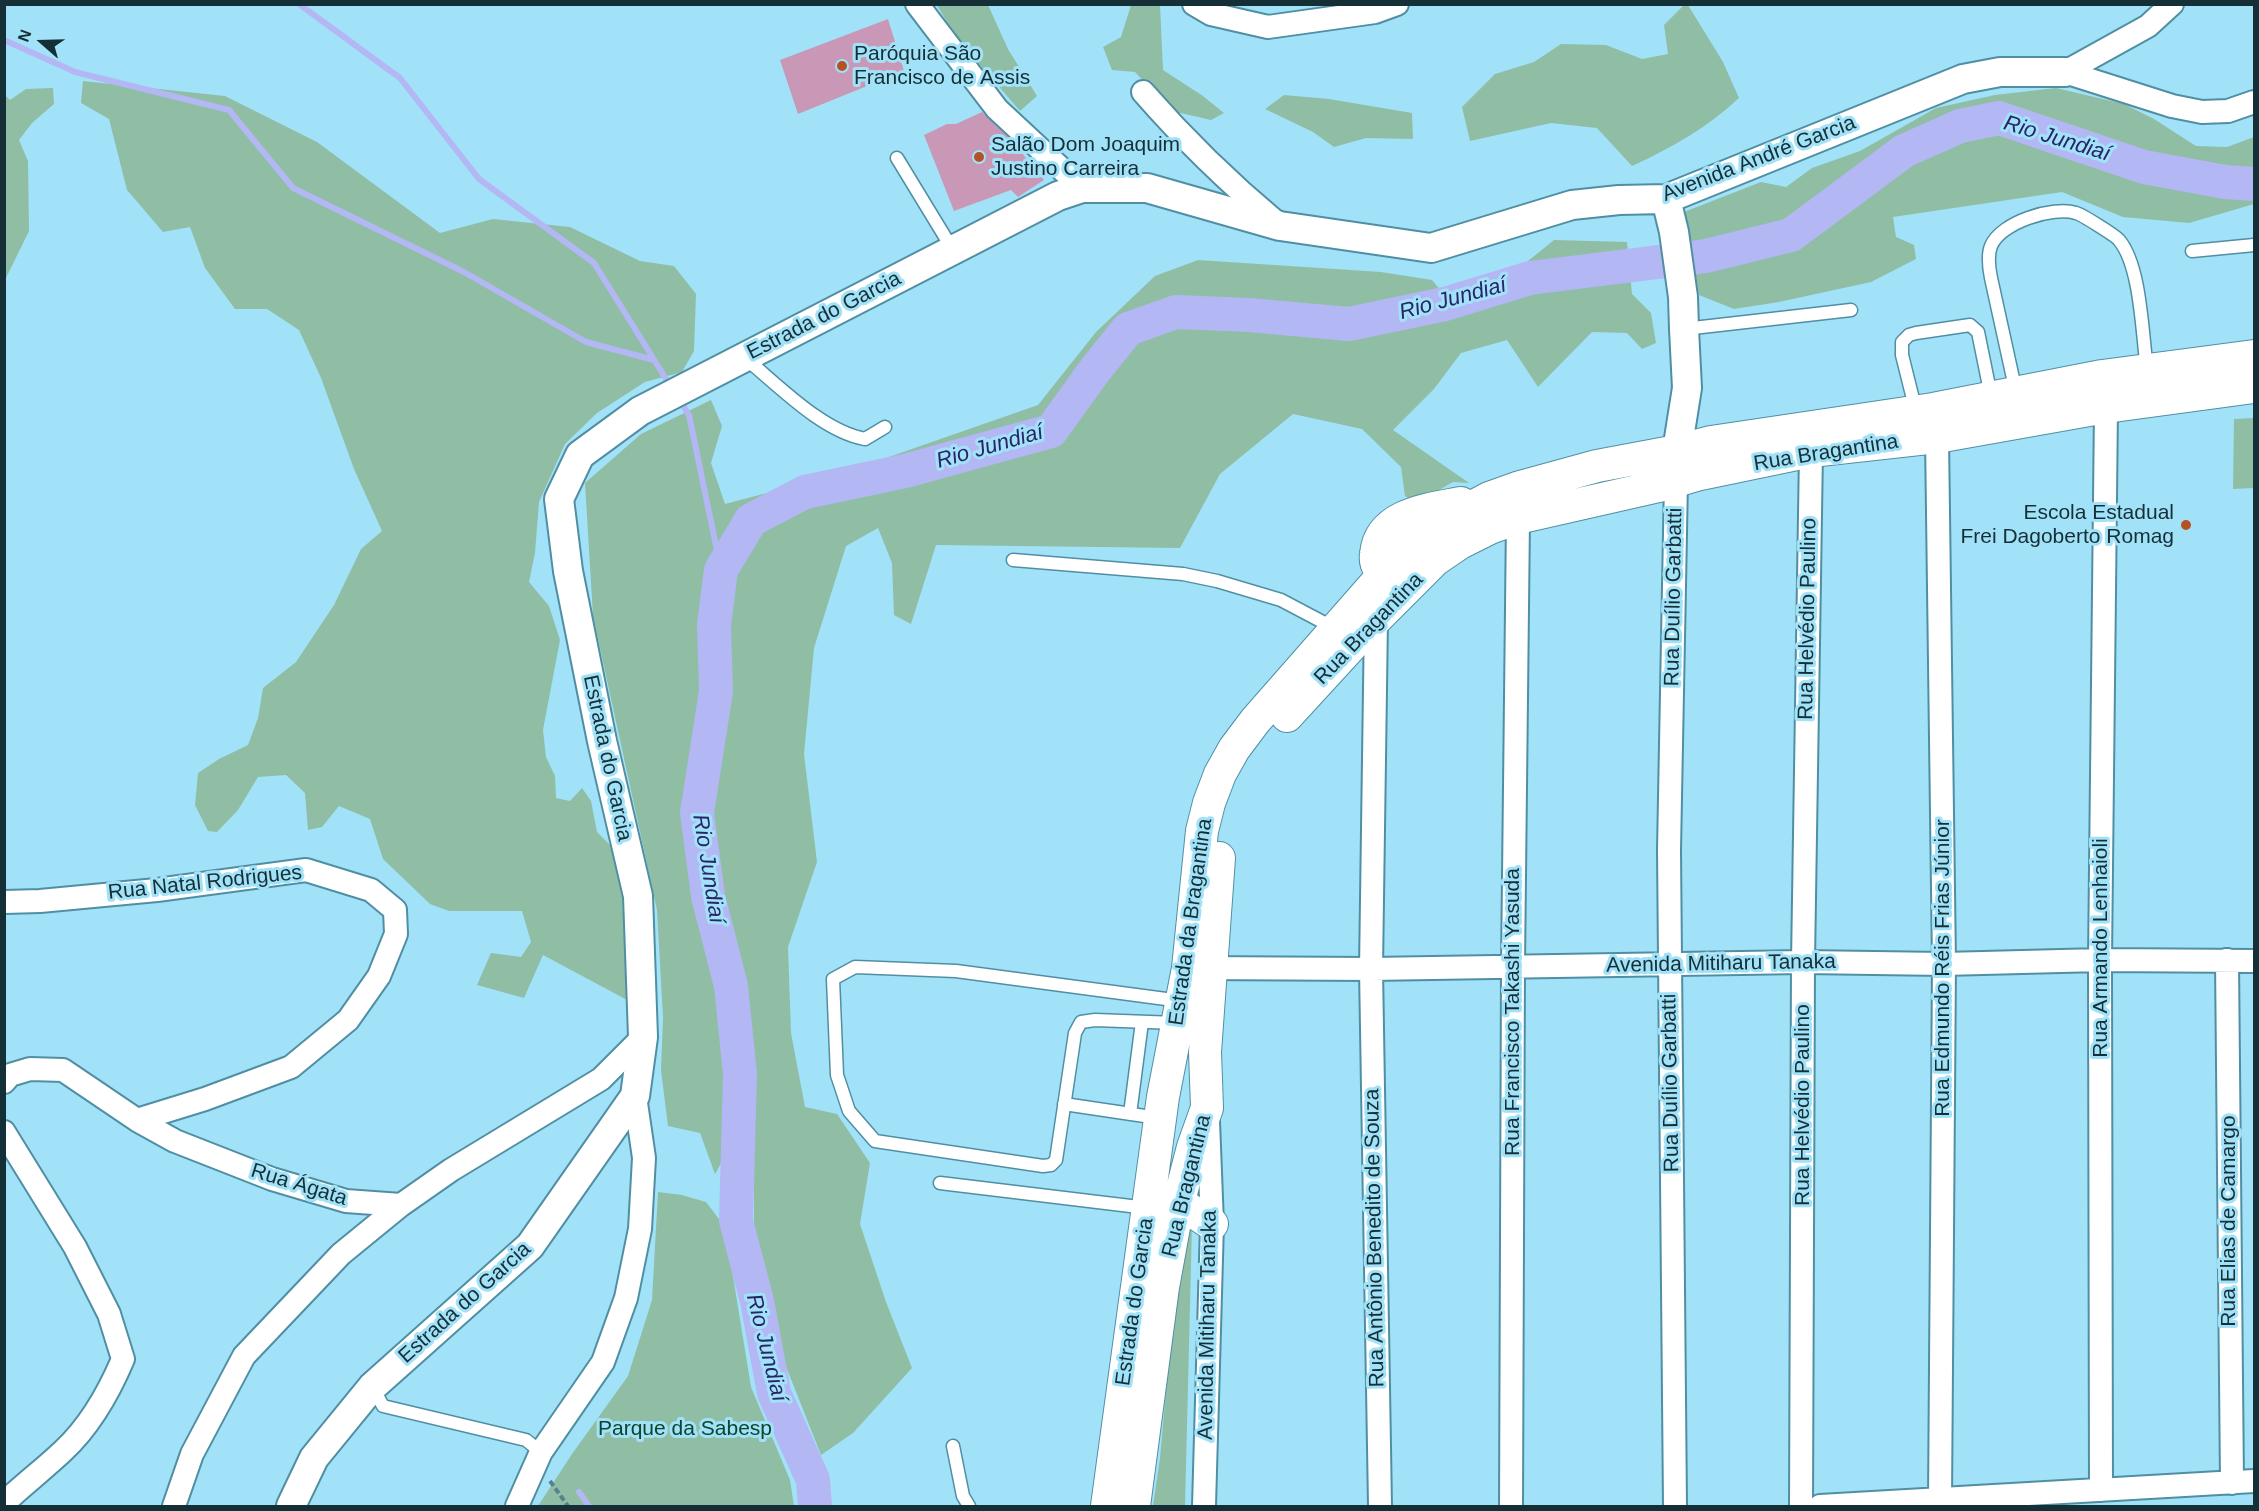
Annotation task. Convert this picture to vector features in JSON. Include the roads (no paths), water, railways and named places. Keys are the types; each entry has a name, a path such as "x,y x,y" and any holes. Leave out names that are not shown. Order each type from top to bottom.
{"main road":[{"name":"Rua Bragantina","path":"1337,643 1376,619 1395,581 1436,560 1460,543 1490,528 1518,518 1659,486 1690,455 2102,375 2254,356"},
{"name":"Rua Bragantina","path":"1690,455 1811,451 1937,437 2106,407 2254,387"},
{"name":"Estrada da Bragantina","path":"1162,1108 1179,1012 1200,968 1202,831 1209,802 1220,774 1234,749 1255,721 1337,643 1395,581 1405,550 1448,520 1489,498 1597,466 1690,455"},
{"name":"Rua Bragantina","path":"1134,1506 1163,1287 1163,1206 1193,1147 1207,1108 1200,968"},
{"path":"1162,1108 1180,1139 1193,1147"},
{"name":"Estrada do Garcia","path":"1107,1506 1163,1206 1162,1108"},
{"path":"1163,1206 1192,1210 1212,1224"}],"street":[{"path":"917,4 997,110 1082,188"},
{"path":"1194,4 1211,14 1268,27 1338,11 1375,12 1397,4"},
{"path":"2065,72 2148,26 2172,4"},
{"name":"Avenida André Garcia","path":"1082,188 1147,188 1280,226 1431,248 1572,205 1619,200 1666,199 1963,79 2000,72 2065,72 2172,106 2202,112 2228,111 2254,102"},
{"path":"1143,92 1171,124 1280,226"},
{"name":"Estrada do Garcia","path":"291,1506 314,1458 372,1387 530,1246 635,1096 643,1037 638,896 600,730 568,571 559,499 580,454 640,411 1058,196 1082,188"},
{"path":"1666,199 1674,232 1683,297 1690,455"},
{"name":"Rua Armando Lenhaioli","path":"2101,1490 2100,960 2106,407"},
{"name":"Rua Edmundo Réis Frias Júnior","path":"1937,437 1944,964 1940,1500"},
{"name":"Rua Helvédio Paulino","path":"1802,1506 1803,962 1811,451"},
{"name":"Rua Duílio Garbatti","path":"1675,1506 1669,850 1690,455"},
{"name":"Rua Francisco Takashi Yasuda","path":"1511,1506 1512,966 1518,518"},
{"name":"Rua Antônio Benedito de Souza","path":"1376,619 1371,969 1380,1506"},
{"name":"Rua Natal Rodrigues","path":"4,902 157,890 306,870 371,890 395,910 396,934 379,976 348,1020 332,1034 291,1067 205,1099 137,1120"},
{"name":"Avenida Mitiharu Tanaka","path":"1200,968 1371,969 1803,962 1944,964 2100,960 2254,961"},
{"name":"Rua Elias de Camargo","path":"2227,960 2232,1483"},
{"path":"174,1506 192,1454 244,1356 341,1254 401,1205 451,1170 601,1078 643,1037"},
{"name":"Rua Ágata","path":"4,1082 10,1075 30,1069 63,1070 137,1120 175,1141 272,1179 346,1202 401,1205"},
{"path":"517,1506 542,1452 603,1362 626,1298 640,1229 644,1158 635,1096"},
{"name":"Avenida Mitiharu Tanaka","path":"1204,1506 1212,1224 1207,1108"},
{"path":"4,1132 75,1247 109,1314 123,1359 111,1387 90,1420 64,1450 4,1503"},
{"path":"1820,1506 2254,1481"}],"lane":[{"path":"897,158 953,250"},
{"path":"2004,395 1988,263 1991,246 2004,230 2027,218 2053,212 2076,213 2118,239 2134,267 2147,370"},
{"path":"2192,251 2254,245"},
{"path":"1684,329 1851,310"},
{"path":"1916,411 1902,355 1902,342 1909,335 1916,333 1970,325 1978,332 2004,395"},
{"path":"744,357 830,427 850,436 865,439 885,427"},
{"path":"1013,560 1183,574 1217,581 1281,600 1337,643"},
{"path":"855,968 956,971 1179,1012 1142,1022 1095,1020 1081,1022 1075,1033 1056,1160 1051,1165 1043,1166 875,1141 849,1111 837,1075 833,979 855,968"},
{"path":"1130,1114 1142,1022"},
{"path":"1064,1104 1130,1114 1162,1108"},
{"path":"940,1184 1163,1206"},
{"path":"372,1387 383,1406 526,1440 542,1452"},
{"path":"952,1446 963,1496 969,1506"}],"waterway":[{"path":"299,4 400,78 479,179 594,263 671,387"},
{"path":"4,40 75,72 229,110 293,188 464,272 586,342 654,360"},
{"name":"Rio Jundiaí","path":"815,1506 813,1480 774,1393 757,1301 736,1221 740,1074 731,986 708,896 697,813 716,691 714,625 721,570 751,520 805,492 905,471 1051,431 1128,329 1176,312 1249,315 1349,324 1445,304 1530,278 1706,256 1791,235 1904,151 1960,126 1999,118 2144,167 2225,182 2254,184"},
{"path":"678,398 689,415 721,570"},
{"path":"579,1492 589,1506"}],"place":[{"name":"Paróquia São Francisco de Assis","path":"842,66"},
{"name":"Salão Dom Joaquim Justino Carreira","path":"979,157"},
{"name":"Escola Estadual Frei Dagoberto Romag","path":"2186,525"}],"park label":[{"name":"Parque da Sabesp","path":"685,1429"}]}
